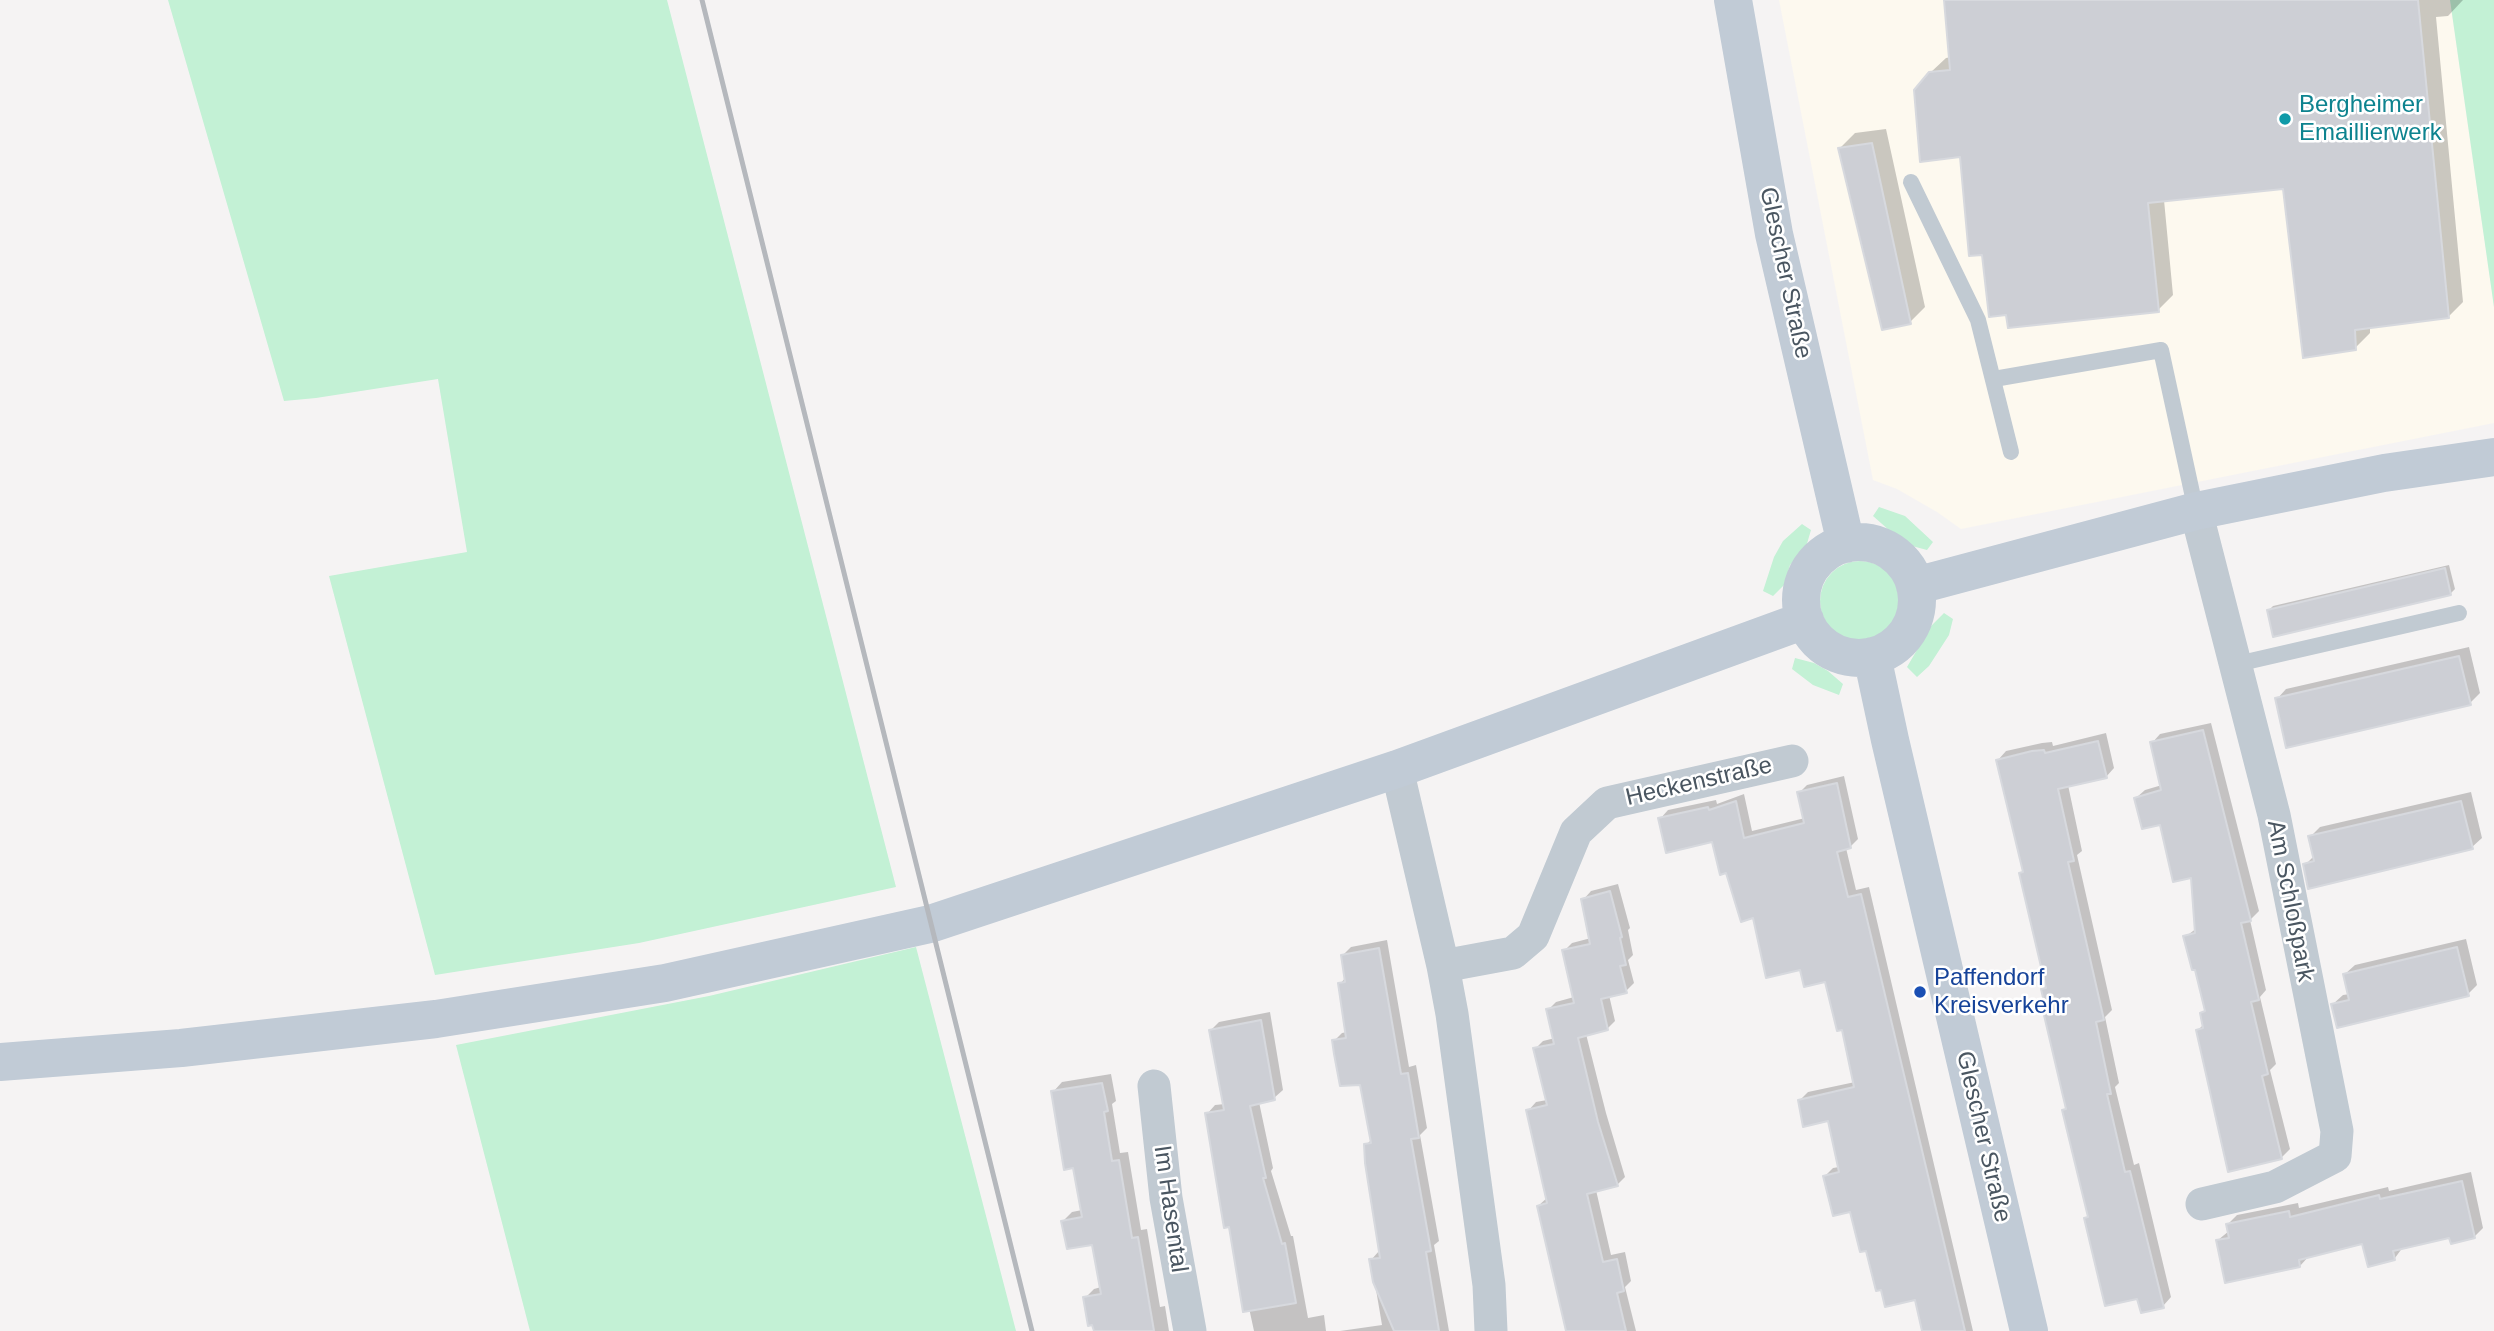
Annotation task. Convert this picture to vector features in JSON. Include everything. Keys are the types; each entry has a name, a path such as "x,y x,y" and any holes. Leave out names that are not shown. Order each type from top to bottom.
{"main road":[{"name":"Glescher Straße","path":"1733,0 1774,234 1846,544"},
{"path":"1915,586 2196,510 2384,473 2494,457"},
{"path":"1854,542 1874,544 1892,551 1906,566 1915,586 1917,602 1914,622 1903,638 1888,651 1872,656 1850,658 1833,651 1818,640 1805,620 1801,607 1802,589 1808,571 1820,557 1836,546 1854,542"},
{"path":"0,1062 181,1048 436,1019 665,984 930,924 1397,769 1805,620"},
{"name":"Glescher Straße","path":"1872,656 1895,765 2028,1331"}],"street":[{"name":"Am Schloßpark","path":"2196,510 2274,815 2337,1131 2335,1156 2276,1187 2202,1204"},
{"name":"Heckenstraße","path":"1443,966 1513,953 1533,936 1576,832 1607,803 1792,761"},
{"path":"1397,769 1452,1014 1489,1285 1491,1331"},
{"name":"Im Hasental","path":"1154,1086 1166,1198 1190,1331"}],"lane":[{"path":"1911,182 1978,320 2011,452"},
{"path":"1994,379 2161,350 2196,510"},
{"path":"2237,664 2459,613"}],"shaded area":[{"path":"1779,0 2450,0 2494,307 2494,423 1961,529 1897,489 1873,480"}],"green space":[{"path":"168,0 667,0 896,887 639,943 435,975 329,576 467,552 438,379 284,401"},
{"path":"2450,0 2494,0 2494,307"},
{"path":"1879,507 1905,516 1933,542 1927,550 1912,546 1873,516"},
{"path":"1802,524 1811,530 1806,547 1790,565 1784,585 1773,596 1763,591 1774,557 1783,541"},
{"path":"1860,561 1875,564 1888,573 1897,586 1900,601 1897,616 1888,629 1875,638 1860,641 1845,638 1832,629 1823,616 1820,601 1823,586 1832,573 1845,564"},
{"path":"1944,613 1953,619 1949,635 1929,666 1917,677 1907,667 1931,626"},
{"path":"1795,658 1814,663 1828,671 1843,684 1839,695 1813,685 1792,669"},
{"path":"916,947 1016,1331 530,1331 456,1045 709,996"}],"building":[{"path":"1944,0 2418,0 2449,318 2355,330 2356,350 2303,358 2283,189 2148,203 2159,312 2008,328 2006,315 1989,317 1982,255 1969,256 1960,157 1920,162 1914,90 1929,72 1950,70"},
{"path":"1872,143 1911,324 1882,330 1838,148"},
{"path":"2445,568 2451,595 2273,637 2267,610"},
{"path":"2459,656 2471,705 2286,748 2275,698"},
{"path":"2203,730 2251,921 2241,923 2259,1000 2251,1002 2268,1074 2262,1076 2282,1159 2228,1172 2196,1030 2203,1028 2200,1013 2205,1011 2183,936 2195,933 2191,878 2173,882 2160,825 2142,829 2134,798 2161,790 2150,742"},
{"path":"2098,741 2107,778 2058,789 2074,861 2068,862 2104,1020 2096,1022 2111,1094 2107,1094 2125,1172 2130,1171 2164,1308 2141,1313 2137,1299 2105,1306 2084,1218 2088,1217 2062,1110 2066,1109 2043,1011 2046,1011 2041,989 2046,988 2019,873 2023,872 1996,760 2032,751 2044,750 2045,753"},
{"path":"1837,783 1851,848 1837,852 1848,897 1861,894 1965,1331 1922,1331 1915,1300 1885,1307 1881,1290 1876,1291 1866,1251 1860,1252 1850,1212 1833,1216 1823,1176 1839,1172 1828,1121 1803,1127 1798,1100 1854,1087 1842,1030 1837,1031 1825,982 1804,987 1800,970 1766,978 1753,918 1741,922 1726,873 1720,875 1712,842 1666,853 1658,818 1708,807 1709,810 1736,801 1744,838 1804,823 1797,792"},
{"path":"2461,801 2473,849 2308,889 2303,864 2314,861 2308,836"},
{"path":"1610,891 1622,937 1620,938 1626,965 1620,966 1627,993 1601,999 1608,1030 1578,1038 1598,1122 1618,1186 1587,1194 1603,1262 1617,1259 1624,1291 1617,1293 1626,1331 1566,1331 1537,1206 1547,1203 1526,1110 1547,1105 1533,1048 1554,1044 1546,1009 1574,1003 1562,950 1590,944 1581,899"},
{"path":"2457,947 2469,996 2337,1028 2331,1004 2349,1000 2343,974"},
{"path":"1379,948 1401,1074 1408,1073 1419,1138 1411,1139 1431,1251 1426,1252 1439,1331 1394,1331 1373,1282 1369,1259 1380,1258 1365,1163 1364,1144 1371,1143 1360,1085 1340,1086 1334,1054 1332,1040 1346,1038 1338,983 1345,982 1341,955"},
{"path":"1261,1020 1275,1100 1250,1106 1266,1178 1263,1178 1282,1244 1285,1243 1296,1303 1243,1312 1229,1227 1224,1228 1205,1113 1224,1110 1209,1030"},
{"path":"1102,1083 1108,1111 1104,1112 1112,1161 1119,1160 1132,1238 1138,1237 1154,1331 1094,1331 1092,1325 1088,1326 1083,1297 1101,1294 1092,1245 1067,1249 1061,1221 1082,1217 1073,1168 1064,1170 1051,1091"},
{"path":"2462,1181 2475,1238 2451,1244 2449,1238 2393,1251 2395,1260 2368,1267 2362,1244 2299,1260 2300,1267 2225,1283 2216,1240 2229,1238 2226,1224 2289,1211 2290,1217 2379,1195 2380,1199"}],"railway":[{"path":"702,0 1032,1331"}],"place":[{"name":"Bergheimer Emaillierwerk","path":"2285,119"},
{"name":"Paffendorf Kreisverkehr","path":"1920,992"}]}
